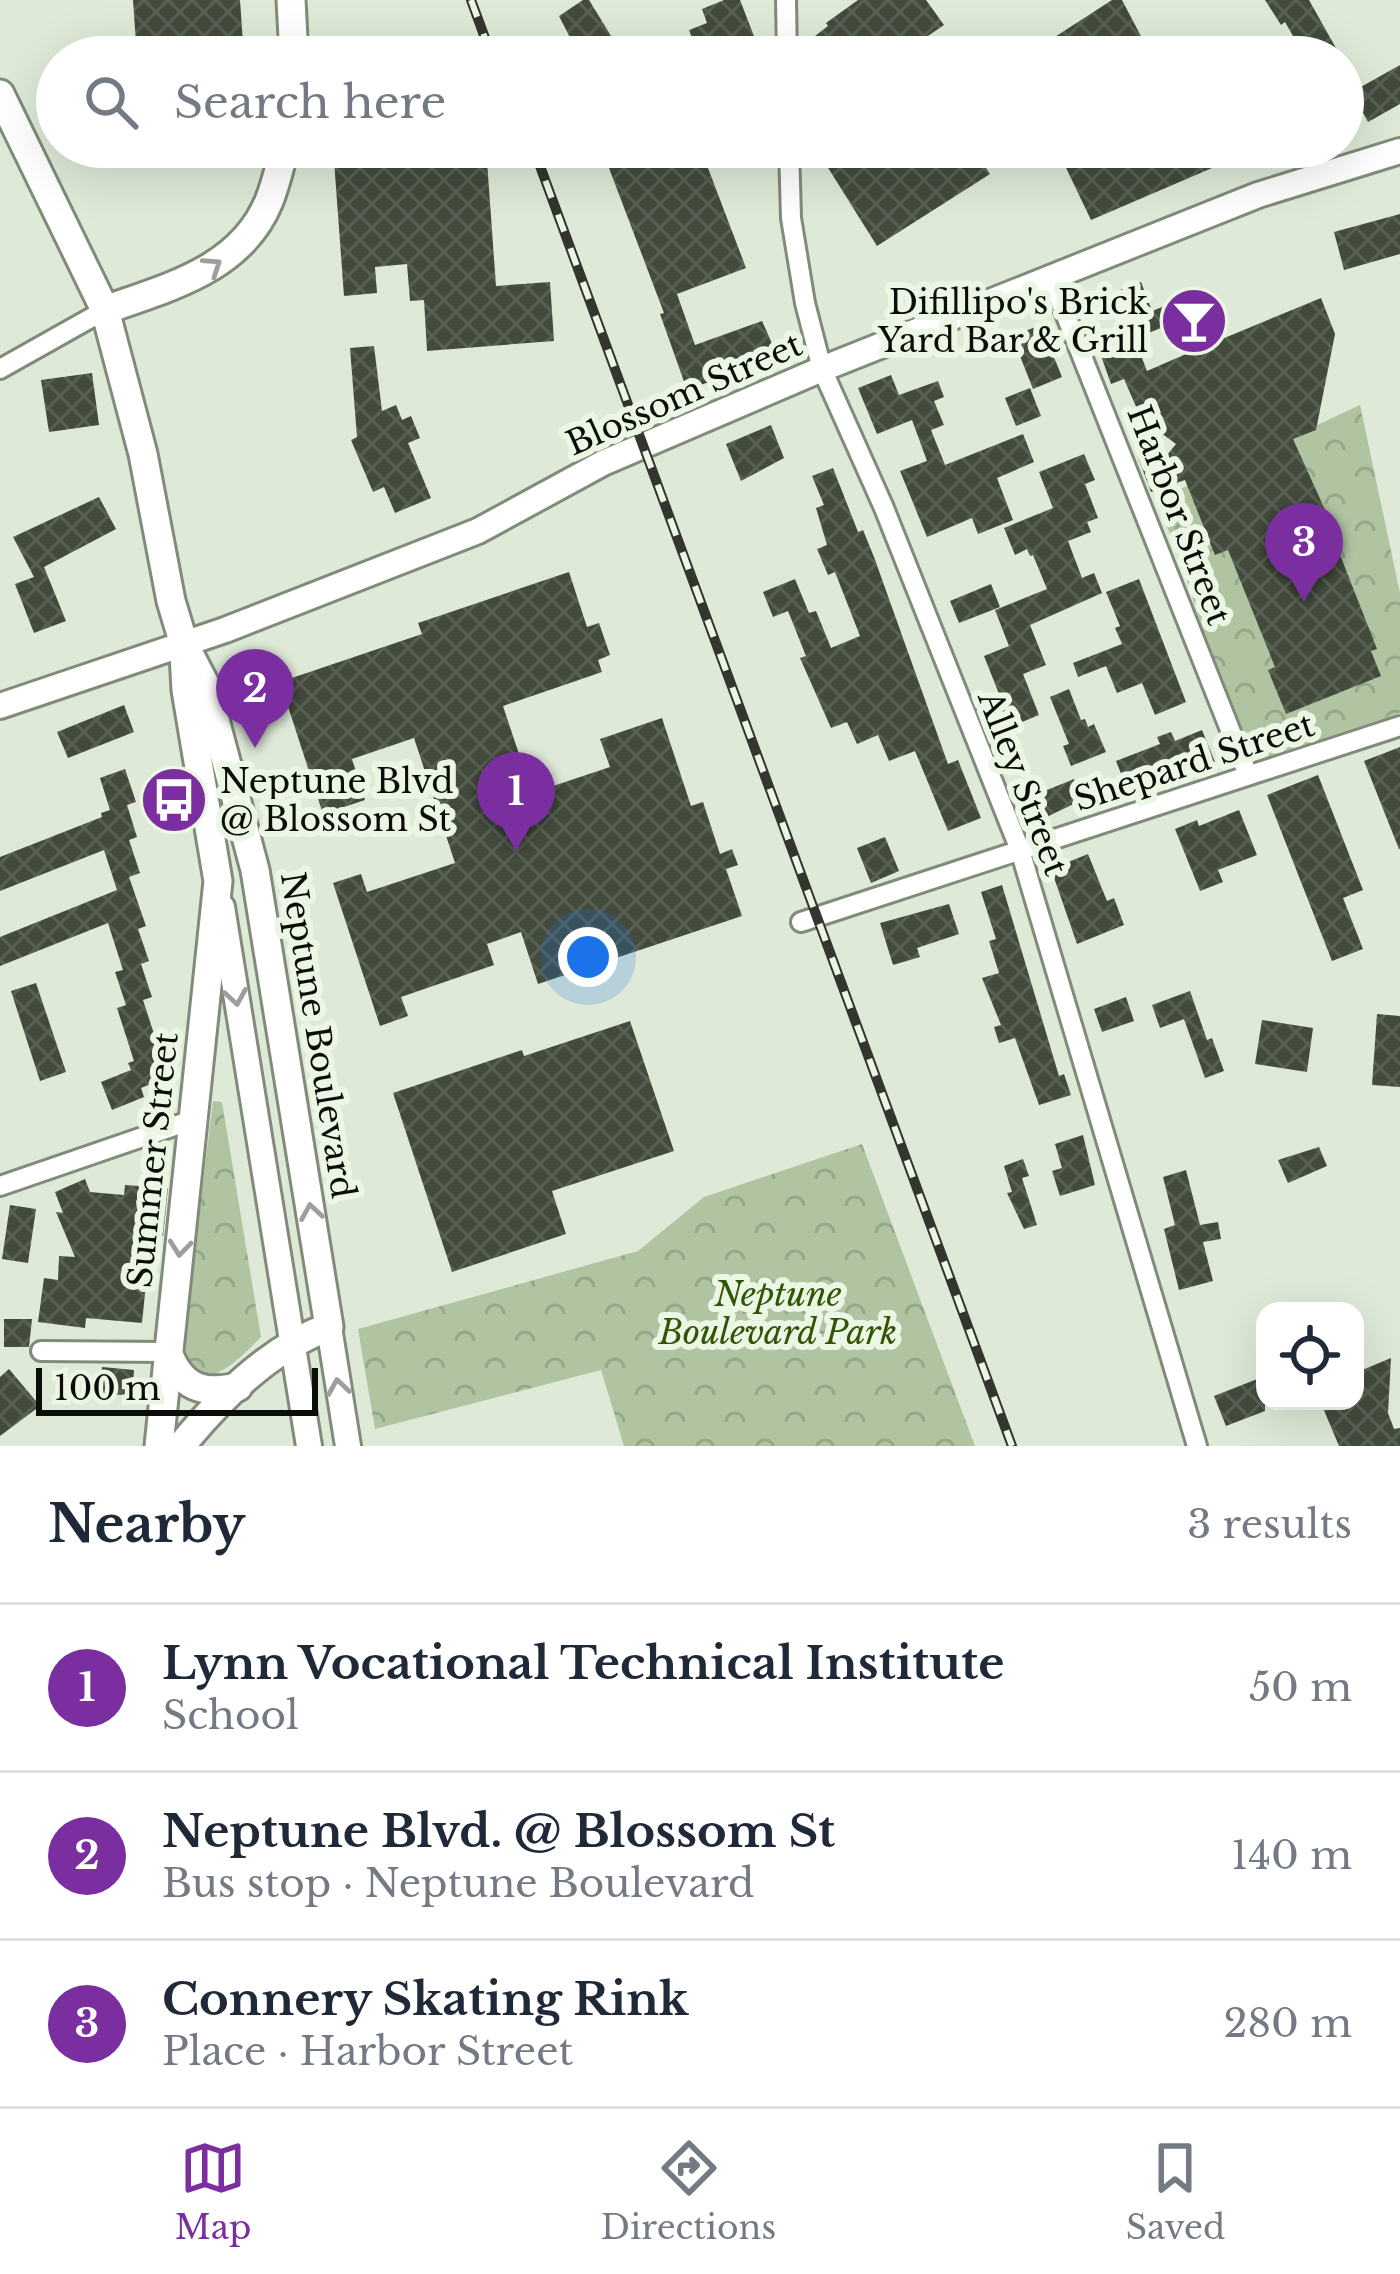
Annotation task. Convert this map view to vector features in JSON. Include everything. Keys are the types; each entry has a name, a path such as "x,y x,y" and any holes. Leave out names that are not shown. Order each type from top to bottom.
{"main road":[{"path":"291,0 293,36"},
{"name":"Neptune Boulevard","path":"0,94 105,310 143,454 171,601 184,644 206,686 255,870 329,1327"},
{"path":"105,310 196,278 238,249 268,204 279,168"},
{"name":"Neptune Boulevard","path":"184,644 186,690 218,881"},
{"name":"Summer Street","path":"159,1446 218,881"},
{"path":"181,1446 238,1387 291,1343 329,1327"},
{"path":"169,1352 175,1370 192,1386 203,1390 238,1387"}],"street":[{"path":"785,0 786,36"},
{"name":"Blossom Street","path":"1364,163 1400,152"},
{"name":"Alley Street","path":"790,168 791,218 822,369 884,508 1020,850 1197,1446"},
{"name":"Blossom Street","path":"0,706 184,644 478,531 603,464 822,369 1267,192 1347,168"},
{"name":"Harbor Street","path":"1051,278 1249,775"},
{"path":"0,369 105,310"},
{"name":"Shepard Street","path":"801,922 1400,726"},
{"name":"Neptune Boulevard","path":"218,881 309,1446"},
{"path":"0,1186 195,1119"},
{"name":"Neptune Boulevard","path":"329,1327 348,1446"},
{"path":"41,1352 169,1352"}],"green space":[{"path":"1360,405 1400,593 1400,713 1244,765 1157,500"},
{"path":"213,1101 222,1102 261,1337 230,1366 207,1376 189,1364 183,1346"},
{"name":"Neptune Boulevard Park","path":"862,1144 975,1446 624,1446 601,1370 375,1429 358,1329 638,1251 704,1197"}],"building":[{"path":"133,0 240,0 243,36 136,36"},
{"path":"589,0 611,36 569,36 559,16"},
{"path":"724,0 740,0 754,36 691,36 689,30 707,23 702,9"},
{"path":"858,0 926,0 944,25 928,36 815,36"},
{"path":"1112,0 1122,0 1141,36 1056,36"},
{"path":"1265,0 1309,0 1329,36 1293,36 1285,22 1281,25"},
{"path":"1400,65 1400,104 1368,122 1364,85"},
{"path":"335,168 488,168 496,286 550,282 554,341 427,351 424,300 410,301 407,264 375,267 377,293 344,296"},
{"path":"609,168 708,168 746,268 677,294 695,345 762,321 779,359 774,370 721,389 717,379 687,390 660,314 664,313"},
{"path":"828,168 986,168 990,174 877,246"},
{"path":"1066,168 1212,168 1091,220"},
{"path":"1400,214 1400,254 1344,270 1334,232"},
{"path":"1141,282 1152,311 1203,291 1222,339 1321,298 1335,334 1316,430 1293,439 1341,545 1337,547 1377,649 1371,651 1381,676 1286,714 1268,670 1275,667 1228,550 1215,555 1185,480 1151,492 1137,455 1155,470 1176,444 1141,418 1124,379 1111,384 1100,353 1135,340 1147,371 1186,354 1174,323 1138,337 1120,290"},
{"path":"1041,325 1062,377 1033,389 1012,336"},
{"path":"374,346 382,411 396,405 402,420 411,416 420,438 408,443 431,498 395,513 384,487 373,492 351,440 357,437 350,348"},
{"path":"92,373 99,425 49,432 41,380"},
{"path":"891,375 899,395 938,381 944,397 934,401 944,425 931,430 945,465 1023,434 1034,462 997,478 1013,520 978,534 972,518 927,537 900,471 927,461 912,420 877,434 858,388"},
{"path":"1030,388 1041,416 1016,426 1005,398"},
{"path":"771,425 784,458 741,481 726,444"},
{"path":"1084,454 1095,480 1085,484 1098,518 1087,522 1091,532 1068,541 1082,578 1094,573 1102,593 1030,625 1046,665 1023,674 1039,715 1003,730 992,702 1001,699 984,656 1009,646 995,610 1047,589 1033,555 1027,549 1015,555 1004,528 1053,508 1039,472"},
{"path":"833,468 858,532 863,530 874,557 948,764 958,760 981,818 948,831 915,751 889,761 878,735 857,744 847,722 831,728 800,658 806,656 788,611 773,617 763,592 795,579 809,613 816,611 831,648 860,636 835,572 828,575 817,549 827,545 816,508 824,505 812,476"},
{"path":"99,497 116,529 44,567 66,621 34,633 15,584 34,577 13,537"},
{"path":"569,572 587,627 599,623 610,655 598,660 602,672 503,706 532,793 610,767 600,739 662,718 691,806 703,802 720,854 732,849 738,865 726,869 742,916 538,984 521,932 487,944 494,965 401,997 408,1016 380,1026 333,883 361,874 367,892 455,863 414,738 352,759 365,800 323,814 280,682 422,634 418,623"},
{"path":"1139,579 1186,702 1155,715 1142,683 1117,693 1106,666 1078,677 1073,663 1122,644 1106,592"},
{"path":"991,584 1000,607 959,623 950,601"},
{"path":"1069,689 1081,720 1088,727 1094,724 1106,752 1071,766 1063,746 1069,744 1050,697"},
{"path":"124,705 134,732 68,758 57,732"},
{"path":"1202,730 1215,762 1130,796 1116,761 1160,744 1157,737 1171,732 1175,741"},
{"path":"1400,747 1400,849 1399,849 1364,761"},
{"path":"125,769 136,802 127,805 137,837 129,840 140,873 129,877 146,926 138,929 149,961 141,964 152,997 143,1000 168,1077 141,1088 144,1097 112,1110 101,1082 131,1070 128,1063 134,1061 117,1008 126,1005 115,972 123,970 108,923 0,966 0,937 117,890 104,850 0,891 0,857 102,817 101,813 110,810 100,778"},
{"path":"1318,775 1363,890 1343,898 1363,949 1332,961 1267,795"},
{"path":"1074,779 1082,800 1034,823 1025,799"},
{"path":"1239,810 1257,855 1218,870 1223,882 1200,891 1175,829 1197,820 1199,826"},
{"path":"885,837 899,871 871,883 857,848"},
{"path":"1088,854 1107,901 1114,898 1124,925 1077,944 1051,869"},
{"path":"1002,885 1059,1076 1064,1074 1071,1095 1039,1105 1015,1038 999,1043 994,1027 1001,1025 982,978 999,973 989,941 996,939 981,892"},
{"path":"949,904 959,934 917,948 920,957 893,965 880,923"},
{"path":"36,983 66,1072 40,1081 11,991"},
{"path":"1190,991 1224,1071 1205,1078 1184,1019 1160,1028 1152,1005"},
{"path":"1126,997 1134,1021 1102,1032 1094,1009"},
{"path":"1377,1014 1400,1016 1400,1087 1372,1085"},
{"path":"1262,1020 1313,1028 1307,1072 1255,1064"},
{"path":"630,1021 674,1151 552,1191 566,1234 452,1272 393,1093 522,1050 524,1056"},
{"path":"1083,1135 1095,1185 1060,1196 1052,1171 1062,1168 1055,1144"},
{"path":"1319,1147 1327,1166 1288,1183 1278,1160"},
{"path":"1023,1159 1029,1176 1022,1178 1037,1225 1024,1229 1007,1193 1012,1192 1004,1166"},
{"path":"1186,1170 1200,1225 1218,1222 1221,1239 1203,1242 1213,1281 1179,1290 1164,1229 1175,1225 1163,1177"},
{"path":"85,1179 90,1192 124,1195 125,1185 168,1188 163,1236 151,1235 142,1323 86,1318 85,1328 38,1322 44,1278 58,1280 59,1256 75,1257 56,1212 63,1213 55,1192"},
{"path":"10,1205 36,1209 28,1263 2,1259"},
{"path":"4,1319 32,1319 29,1347 4,1347"},
{"path":"1391,1358 1388,1413 1394,1429 1400,1428 1400,1446 1339,1446 1324,1410 1364,1410 1364,1369"},
{"path":"102,1367 134,1370 132,1396 100,1393"},
{"path":"9,1369 40,1406 0,1436 0,1377"},
{"path":"1256,1380 1256,1410 1265,1411 1226,1426 1214,1396"}],"railway":[{"path":"471,0 484,36"},
{"path":"541,168 1012,1446"}],"place":[{"name":"Difillipo's Brick Yard Bar & Grill","path":"1194,321"},
{"name":"Connery Skating Rink","path":"1304,602"},
{"name":"Neptune Blvd. @ Blossom St","path":"255,748"},
{"name":"Neptune Blvd @ Blossom St","path":"174,800"},
{"name":"Lynn Vocational Technical Institute","path":"516,851"}]}
